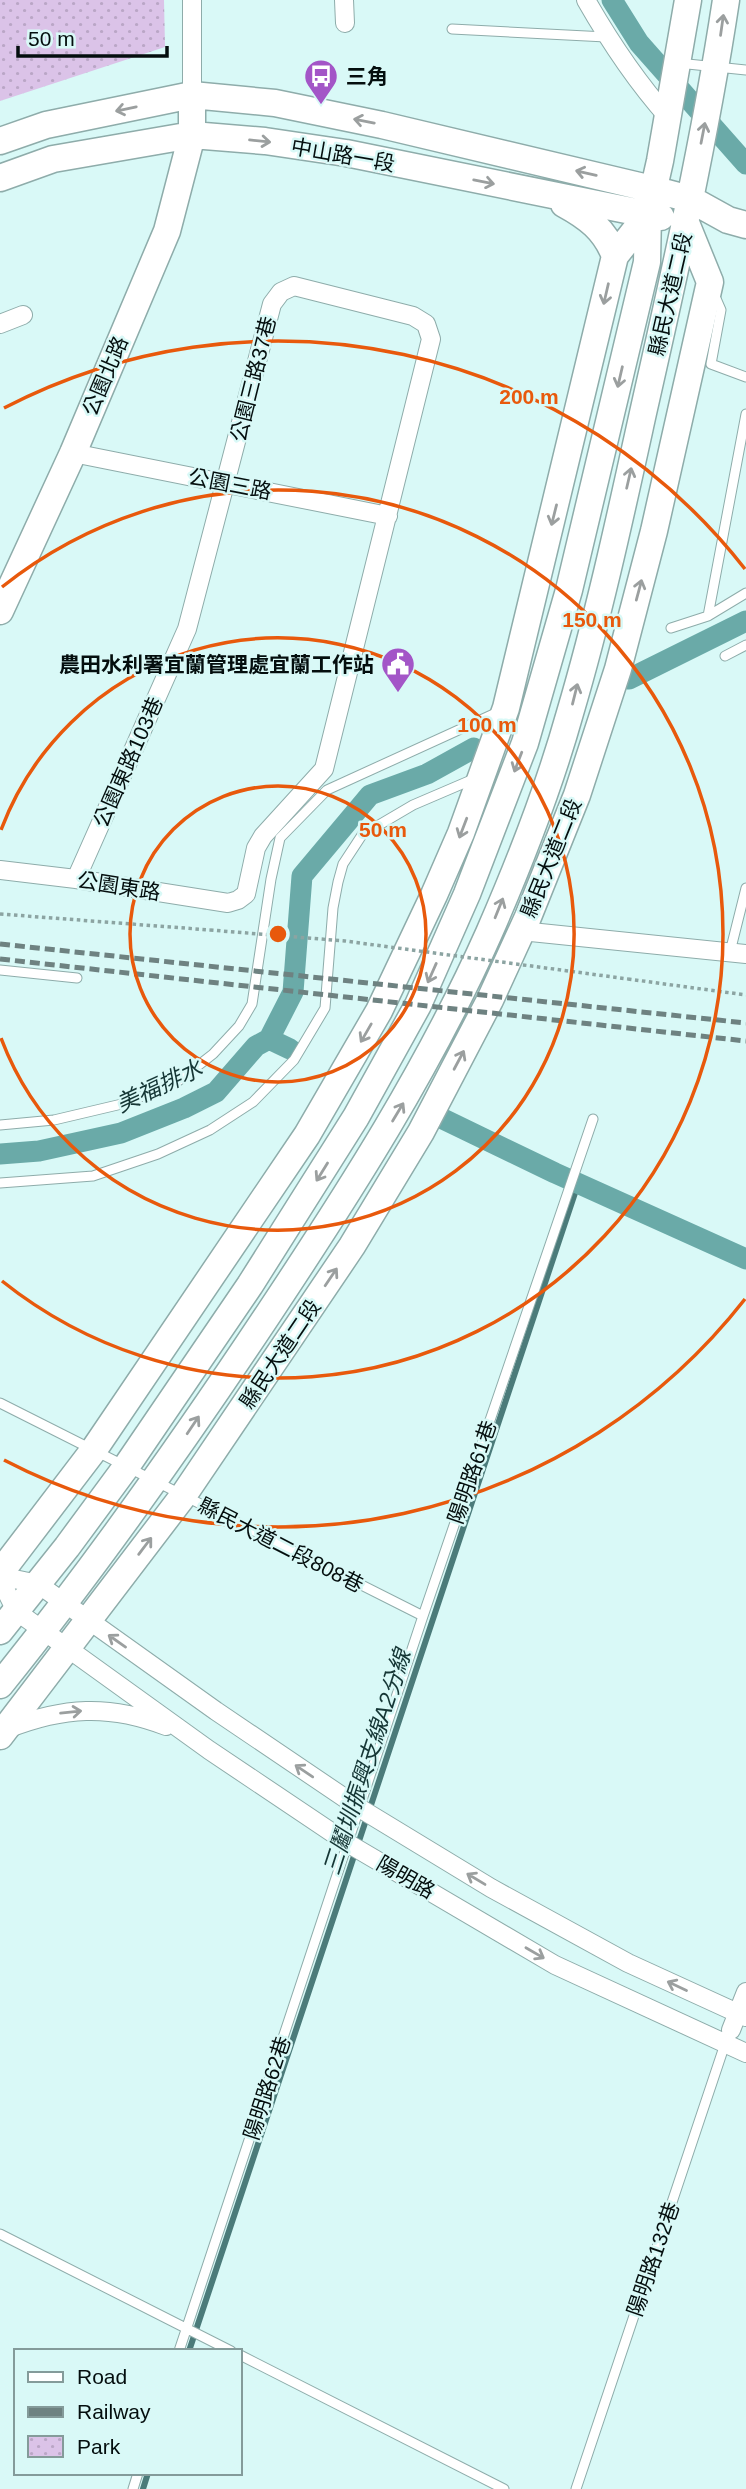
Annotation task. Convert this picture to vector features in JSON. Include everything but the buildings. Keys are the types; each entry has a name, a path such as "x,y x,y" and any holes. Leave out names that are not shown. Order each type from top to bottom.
{"street":[{"path":"192,0 192,95"},
{"path":"345,0 345,23"},
{"path":"586,0 631,73 669,110"},
{"path":"650,201 660,161 688,0"},
{"path":"688,211 726,0"},
{"name":"公園北路","path":"0,611 73,453 167,231 192,135 192,95"},
{"name":"中山路一段","path":"0,141 46,125 192,95 275,103 382,125 737,223"},
{"name":"中山路一段","path":"0,178 53,159 192,135 265,141 346,153 544,194 650,201"},
{"path":"544,194 595,223 610,243 615,256"},
{"name":"縣民大道二段","path":"0,1576 93,1451 307,1135 379,1012 461,834 506,708 615,256 650,201"},
{"name":"縣民大道二段","path":"0,1685 65,1604 258,1274 356,1117 418,1005 467,894 525,743 569,590 647,262 650,201"},
{"name":"縣民大道二段","path":"3,1732 183,1496 352,1246 421,1132 490,1000 521,932 578,795 618,669 664,487 710,282 688,211"},
{"name":"縣民大道二段","path":"8,1621 38,1584 140,1474 340,1206 408,1096 451,1011 489,931 537,814 570,715 607,568 688,211"},
{"name":"公園三路37巷","path":"226,483 272,304 281,292 294,286 413,316 426,324 431,339 388,516"},
{"path":"0,324 23,315"},
{"name":"公園三路","path":"73,453 388,516"},
{"name":"公園東路103巷","path":"76,879 187,629 226,483"},
{"path":"607,568 664,487"},
{"name":"公園東路","path":"0,870 228,903 246,894 256,848 263,836 324,769 388,516"},
{"path":"522,644 535,710"},
{"path":"521,932 738,953"},
{"name":"陽明路","path":"735,2026 555,1965 349,1844 209,1750 43,1631 8,1621 0,1576 38,1584 216,1711 358,1817 628,1963 735,2026 746,2053"},
{"path":"3,1732 37,1717 72,1711 109,1711 144,1718 178,1731 209,1750"},
{"path":"735,2026 746,1992"}],"lane":[{"path":"452,29 607,37"},
{"path":"677,63 746,70"},
{"path":"710,282 721,310 711,364 746,377"},
{"path":"708,616 746,414"},
{"path":"671,628 708,616 746,593"},
{"path":"725,656 746,645"},
{"path":"0,1125 54,1120 126,1103 177,1082 213,1054 239,1026 252,1004 280,838 327,790 506,708"},
{"path":"0,1183 93,1176 158,1154 211,1130 253,1102 294,1060 325,1008 333,908 338,881 343,864 362,835 413,805 481,776"},
{"path":"738,953 746,888"},
{"path":"0,970 76,978"},
{"name":"陽明路61巷","path":"358,1817 423,1616 593,1119"},
{"name":"縣民大道二段808巷","path":"0,1403 423,1616"},
{"name":"陽明路62巷","path":"180,2349 358,1817"},
{"name":"陽明路132巷","path":"576,2489 735,2026"},
{"path":"0,2234 227,2349"},
{"path":"242,2356 504,2489"}],"path":[{"path":"0,914 345,941 746,995"}],"green space":[{"path":"0,0 164,0 165,47 0,101"}],"waterway":[{"path":"612,0 639,43 746,164"},
{"path":"629,679 746,621"},
{"name":"美福排水","path":"0,1154 39,1151 121,1133 216,1092 256,1046 269,1039 293,992 302,876 370,795 427,774 474,748"},
{"path":"269,1039 290,1049"},
{"path":"441,1118 746,1259"},
{"name":"三鬮圳振興支線A2分線","path":"190,2349 578,1184"},
{"name":"三鬮圳振興支線A2分線","path":"143,2489 147,2475"}],"railway":[{"path":"0,944 746,1023"},
{"path":"0,959 746,1041"}],"place":[{"name":"三角","path":"321,106"},
{"name":"農田水利署宜蘭管理處宜蘭工作站","path":"398,694"}]}
